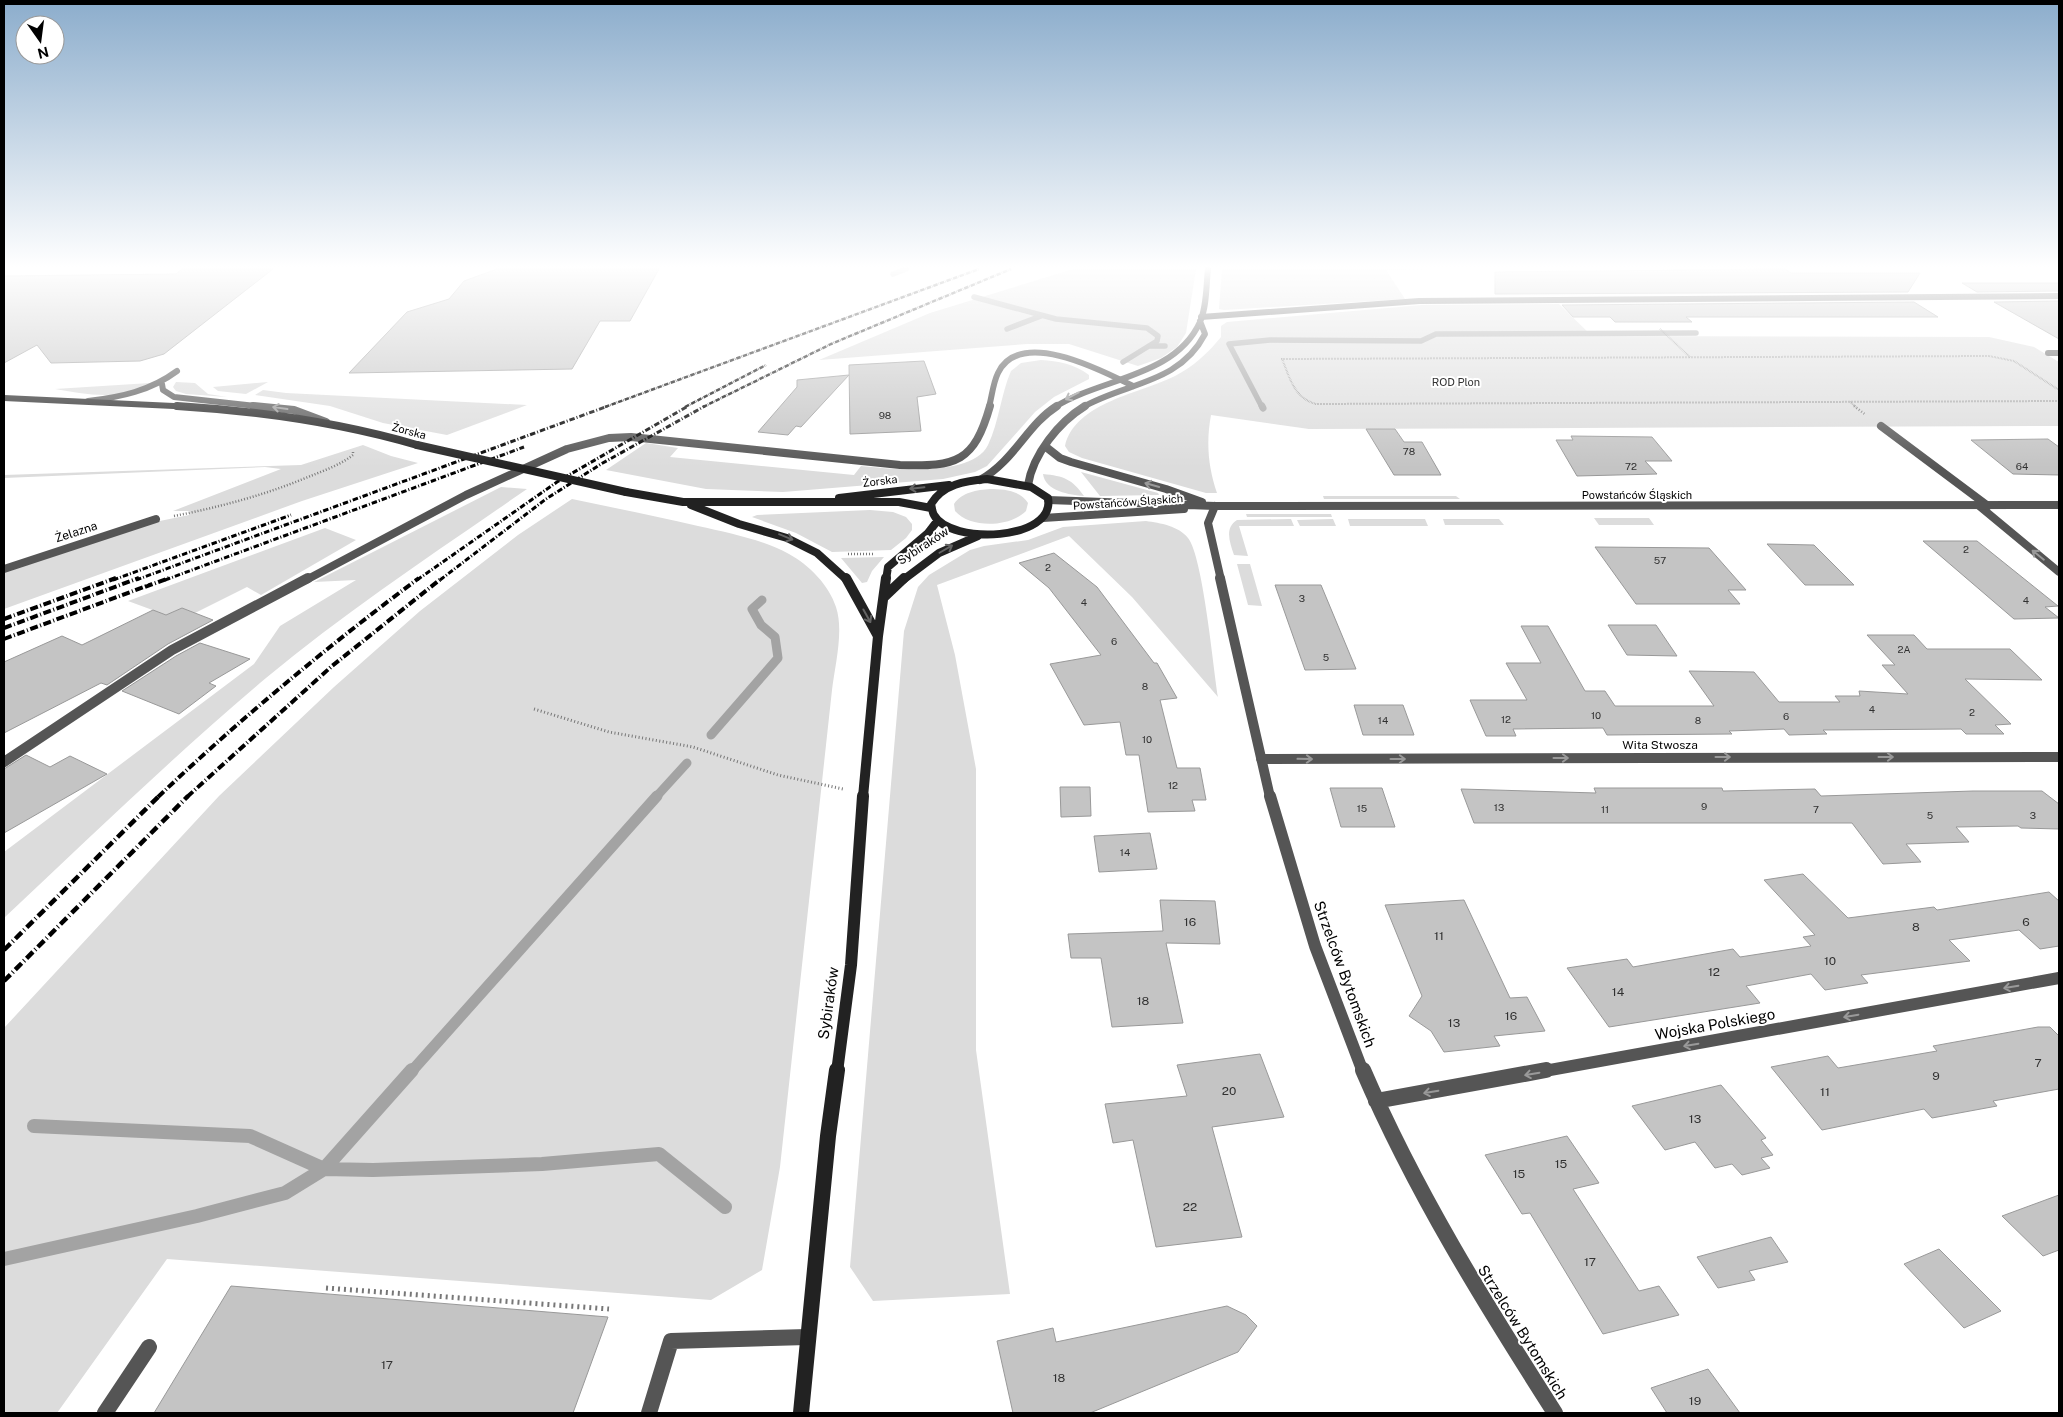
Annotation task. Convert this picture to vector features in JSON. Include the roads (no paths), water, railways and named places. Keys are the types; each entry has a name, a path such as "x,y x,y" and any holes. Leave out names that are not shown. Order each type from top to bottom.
{"main road":[{"name":"Żorska","path":"4,398 236,410 326,422 416,445 626,492 684,502 899,502 930,508"},
{"name":"Żorska","path":"806,502 980,480 1002,480 1028,485"},
{"path":"957,484 937,495 930,508 938,520 958,530 986,534 1016,531 1032,525 1043,518 1048,510 1048,500 1040,491 1028,485"},
{"path":"684,502 740,524 788,538 817,553 847,579 878,636"},
{"name":"Sybiraków","path":"801,1413 828,1136 851,965 878,636 888,567 928,533 938,520"},
{"name":"Sybiraków","path":"884,597 921,564 958,543 986,534"}],"street":[{"path":"980,480 1000,468 1052,408 1084,390 1154,366 1174,355 1188,342 1192,335"},
{"path":"1028,485 1033,466 1046,447 1066,422 1083,406 1172,370 1197,350 1205,335"},
{"path":"2048,353 2059,353"},
{"path":"4,762 172,650 466,495 494,486 584,441 624,437 900,465 932,464 956,458 974,447 998,373 1002,366 1011,360 1030,354 1056,355 1085,363 1133,386"},
{"path":"85,401 137,393 162,384 177,371"},
{"path":"162,384 163,390 174,397 294,410 326,422"},
{"path":"1881,426 1988,506"},
{"path":"1046,447 1060,458 1071,462 1166,489 1215,506"},
{"name":"Powstańców Śląskich","path":"1048,500 1150,502 1215,506 2059,506"},
{"name":"Powstańców Śląskich","path":"1043,518 1215,506"},
{"name":"Strzelców Bytomskich","path":"1215,506 1208,527 1261,759 1284,850 1311,933 1376,1101 1464,1268 1555,1413"},
{"path":"1978,506 2059,572"},
{"name":"Żelazna","path":"4,569 156,519"},
{"name":"Wita Stwosza","path":"1261,759 2059,757"},
{"name":"Wojska Polskiego","path":"1376,1101 2059,978"},
{"path":"650,1413 671,1341 807,1337"},
{"path":"105,1413 148,1347"}],"waterway":[{"path":"1123,362 1157,341 1157,335"},
{"path":"1262,407 1229,344 1270,340 1421,341 1434,335"},
{"path":"1149,346 1165,346"},
{"path":"711,735 778,658 775,637 761,625 752,609 762,600"},
{"path":"656,797 687,763"},
{"path":"411,1072 657,796"},
{"path":"324,1169 412,1070"},
{"path":"34,1126 250,1136 324,1169"},
{"path":"324,1169 373,1170 542,1164 659,1154 725,1207"},
{"path":"4,1259 197,1216 285,1193 324,1169"}],"railway":[{"path":"605,407 800,335"},
{"path":"705,406 852,335"},
{"path":"685,407 766,365"},
{"path":"136,580 608,406"},
{"path":"417,580 557,482 688,406"},
{"path":"440,580 546,499 601,464 705,406"},
{"path":"165,580 524,447"},
{"path":"113,580 291,515"},
{"path":"4,619 116,578"},
{"path":"4,628 139,578"},
{"path":"145,587 169,578"},
{"path":"158,797 285,684 419,578"},
{"path":"187,797 332,666 442,578"},
{"path":"4,639 152,584"},
{"path":"4,950 159,796"},
{"path":"4,981 187,797"}],"park label":[{"name":"ROD Plon","path":"1456,382"}]}
